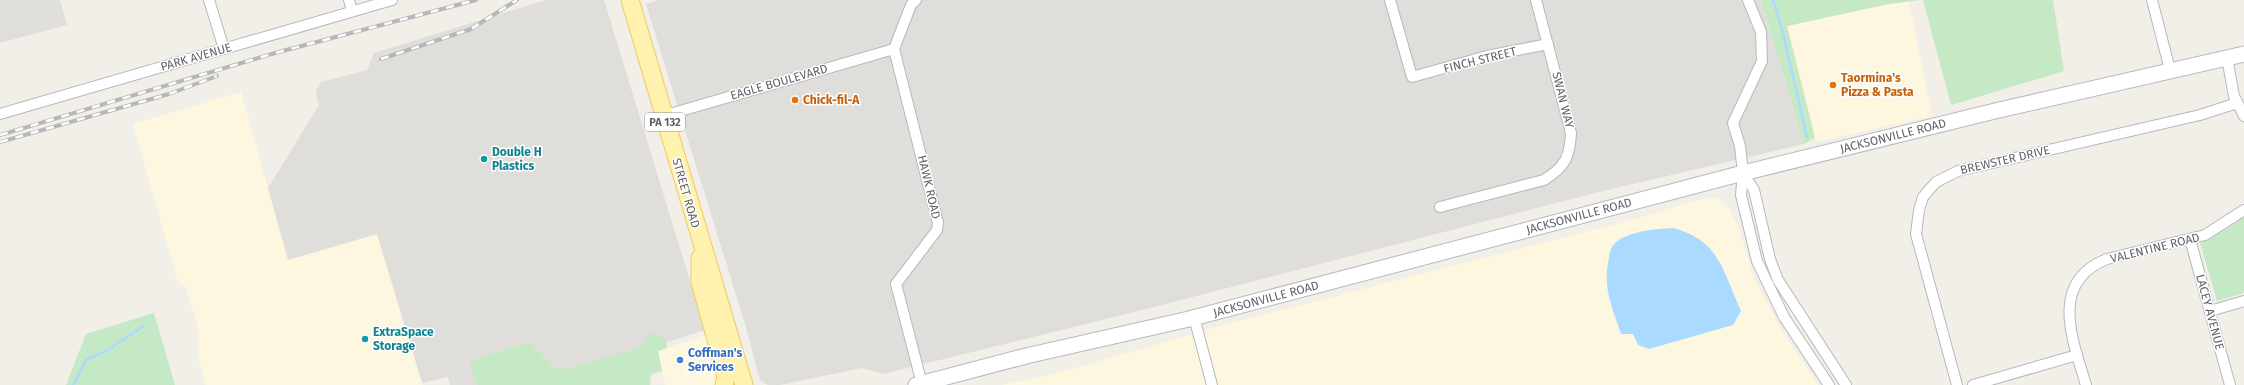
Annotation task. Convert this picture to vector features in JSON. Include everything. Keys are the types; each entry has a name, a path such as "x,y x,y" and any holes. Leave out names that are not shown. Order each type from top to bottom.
{"main road":[{"name":"STREET ROAD","path":"630,0 663,116 744,385"},
{"name":"JACKSONVILLE ROAD","path":"919,384 1026,356 1194,317 1743,173 2170,70 2244,54"},
{"path":"701,244 700,282 726,376 724,385"}],"street":[{"path":"210,0 224,49"},
{"path":"349,0 352,11"},
{"name":"PARK AVENUE","path":"0,114 392,0"},
{"path":"894,49 902,33 911,5 916,0"},
{"name":"FINCH STREET","path":"1390,0 1412,77 1487,56 1548,44"},
{"name":"SWAN WAY","path":"1440,207 1544,180 1559,171 1570,152 1571,133 1536,0"},
{"path":"1748,0 1761,32 1762,62 1733,123 1740,146 1743,173 1741,195 1757,260 1780,311 1829,385"},
{"path":"2152,0 2170,70"},
{"name":"EAGLE BOULEVARD","path":"663,116 894,49"},
{"name":"HAWK ROAD","path":"894,49 938,223 937,230 896,284 919,384"},
{"path":"2227,58 2237,103 2244,116"},
{"name":"BREWSTER DRIVE","path":"1957,385 1916,234 1921,204 1936,182 1958,170 2200,115 2237,103"},
{"path":"1743,173 1754,190 1770,259 1778,280 1846,385"},
{"name":"VALENTINE ROAD","path":"2086,385 2068,321 2068,305 2074,290 2085,274 2094,266 2107,259 2205,235 2244,210"},
{"name":"LACEY AVENUE","path":"2190,239 2230,385"},
{"path":"2210,310 2244,301"},
{"path":"1194,317 1212,385"},
{"path":"1973,385 2077,355"}],"shaded area":[{"path":"0,0 60,0 67,25 0,43"},
{"path":"546,0 604,0 705,330 646,349 515,385 450,385 448,377 422,383 377,234 288,260 268,188 319,105 316,92 321,82 367,70 374,53"},
{"path":"659,0 1761,0 1804,144 1599,192 1146,309 883,374 862,368 780,385 768,385 760,380 745,324 646,4"},
{"path":"1909,1 1932,116 1816,142 1787,26"},
{"path":"241,92 288,260 377,234 423,385 206,385 199,361 198,326 185,286 178,282 133,124"},
{"path":"1719,198 1730,210 1740,232 1754,278 1779,326 1818,385 1001,385 1055,374 1231,323 1632,220 1696,200"},
{"path":"712,333 720,385 665,385 658,351"}],"green space":[{"path":"1761,0 1921,0 1889,4 1787,26 1815,138 1804,144"},
{"path":"1923,0 2053,0 2064,71 1951,105"},
{"path":"2244,217 2244,293 2217,301 2200,243 2230,227"},
{"path":"154,313 175,385 66,385 86,334"},
{"path":"650,333 666,339 667,348 658,351 662,371 651,374 650,385 478,385 474,379 470,361 529,342 558,371 642,347"}],"water":[{"path":"1673,228 1689,233 1710,249 1718,259 1724,271 1741,311 1733,325 1649,349 1638,345 1633,334 1621,334 1608,291 1607,273 1610,251 1614,244 1620,239 1629,235 1647,230"}],"waterway":[{"path":"1773,0 1782,29 1807,137"},
{"path":"73,385 86,360 106,351 144,326"}],"railway":[{"path":"0,135 275,53 476,0"},
{"path":"381,59 471,29 517,0"},
{"path":"0,142 169,94 217,76"}],"place":[{"name":"Taormina's Pizza & Pasta","path":"1833,85"},
{"name":"Chick-fil-A","path":"795,100"},
{"name":"Double H Plastics","path":"484,159"},
{"name":"ExtraSpace Storage","path":"365,339"},
{"name":"Coffman's Services","path":"680,360"}]}
